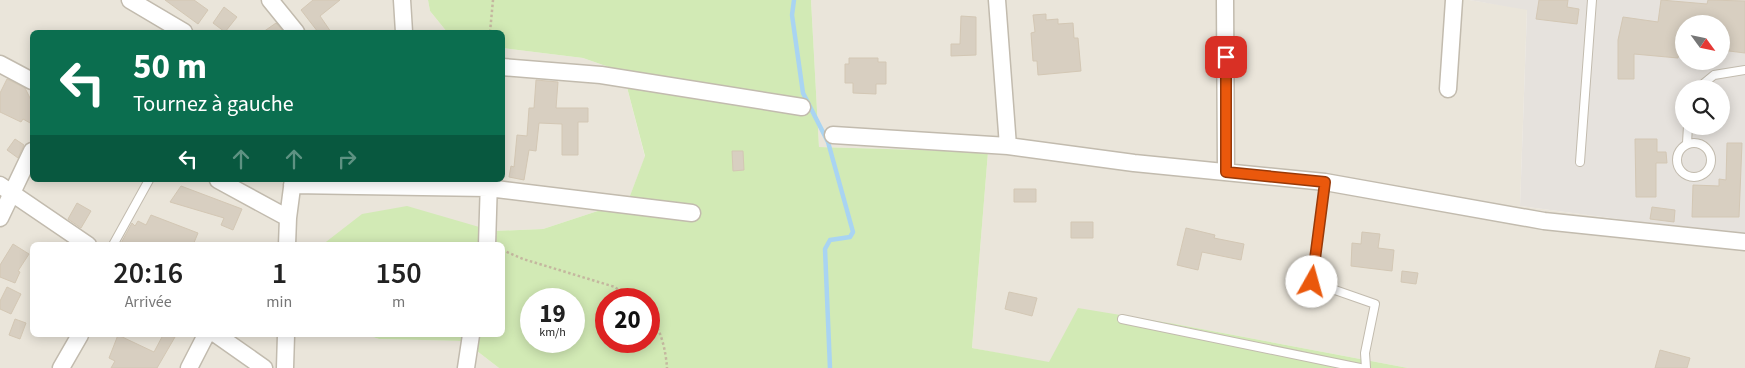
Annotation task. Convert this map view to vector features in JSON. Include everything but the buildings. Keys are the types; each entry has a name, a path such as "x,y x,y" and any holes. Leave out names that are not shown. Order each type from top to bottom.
{"street":[{"path":"130,0 181,30"},
{"path":"270,0 294,30"},
{"path":"402,0 404,30"},
{"path":"997,0 1008,146"},
{"path":"1225,0 1226,172"},
{"path":"1448,89 1454,0"},
{"path":"0,64 30,80"},
{"path":"505,67 601,74 802,107"},
{"path":"833,135 1008,146 1134,163 1325,182 1544,221 1745,242"},
{"path":"0,218 6,189 30,154"},
{"path":"222,182 288,218"},
{"path":"287,242 293,182 488,184 692,212"},
{"path":"487,242 488,184"},
{"path":"6,189 84,242"},
{"path":"61,368 79,337"},
{"path":"189,368 205,337"},
{"path":"220,337 264,368"},
{"path":"285,368 286,337"},
{"path":"466,368 471,337"}],"lane":[{"path":"1580,162 1592,0"},
{"path":"1708,80 1714,75 1745,70"},
{"path":"1687,135 1687,143 1678,151 1676,163 1683,174 1694,177 1705,173 1711,162 1708,150 1699,143 1687,143"},
{"path":"115,242 148,182"},
{"path":"1325,182 1312,282 1375,304 1365,353 1366,368"},
{"path":"1122,319 1360,368"}],"path":[{"path":"490,30 493,0"},
{"path":"505,251 523,259 616,288"},
{"path":"660,338 666,354 667,368"}],"shaded area":[{"path":"0,0 428,0 430,11 445,30 30,30 30,182 505,182 505,48 583,58 623,72 645,157 628,201 543,229 336,242 30,242 30,337 373,337 379,339 464,341 499,368 0,368"},
{"path":"811,0 1469,0 1527,9 1520,206 1745,236 1745,368 1408,368 1175,324 1049,363 972,348 988,152 819,147"},
{"path":"1469,0 1745,0 1745,236 1520,206 1527,10"}],"green space":[{"path":"428,0 811,0 819,147 988,152 972,348 1049,362 1078,308 1175,324 1408,368 499,368 464,341 379,339 373,337 505,337 505,242 326,242 362,214 407,206 493,231 543,229 628,201 645,156 623,72 583,58 505,48 505,30 445,30 430,11"}],"waterway":[{"path":"794,0 792,15 803,93 828,142 853,232 850,237 830,240 825,249 830,368"}],"route":[{"path":"1226,57 1226,172 1325,182 1312,282"}]}
